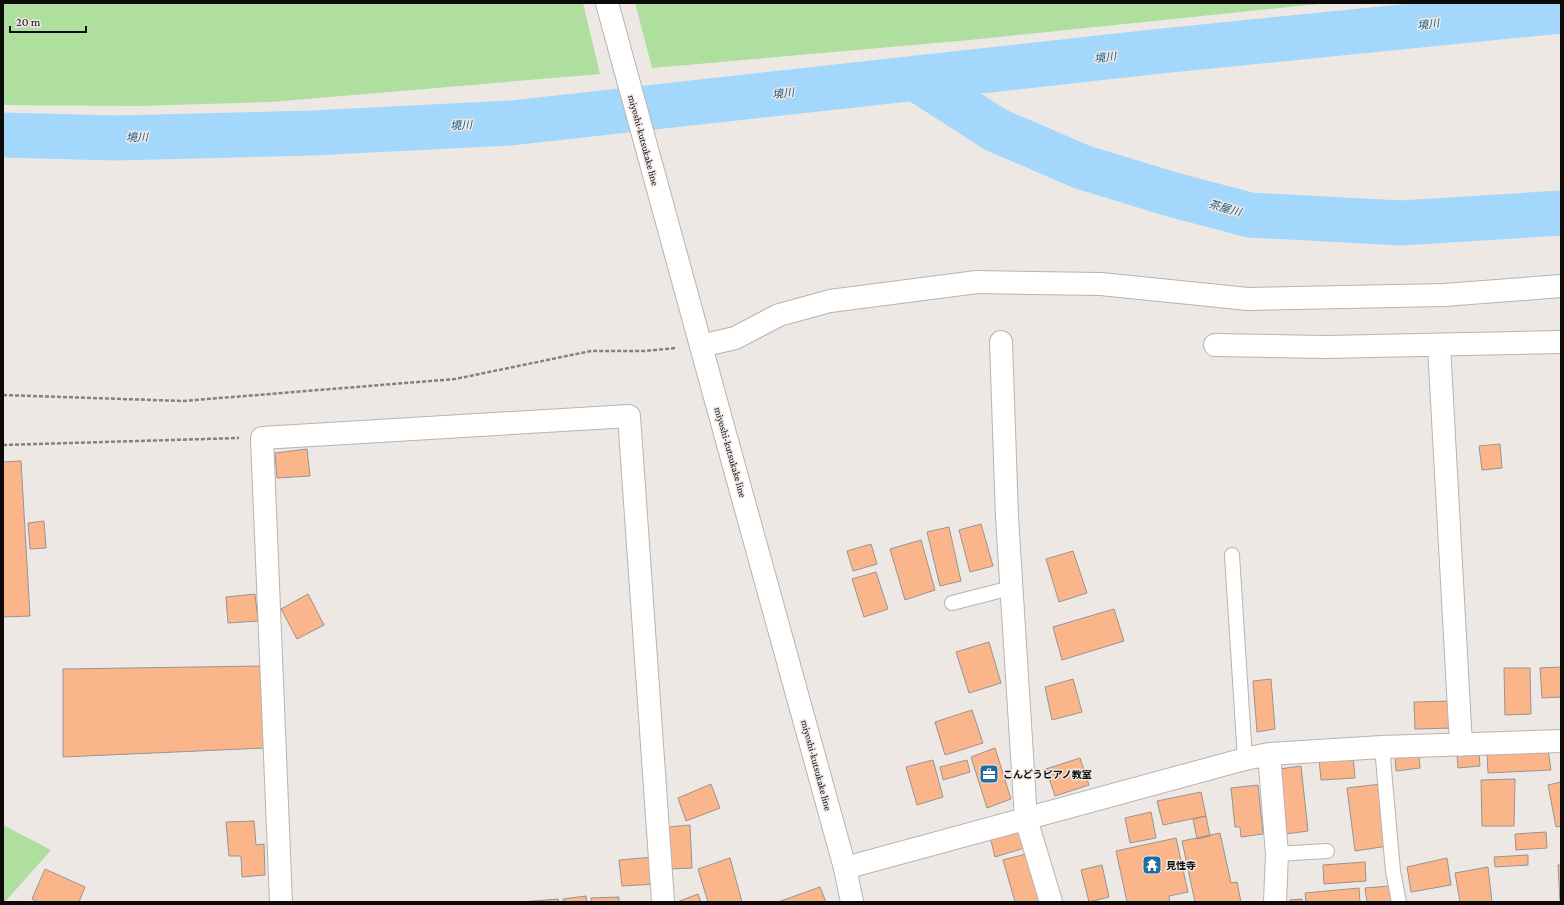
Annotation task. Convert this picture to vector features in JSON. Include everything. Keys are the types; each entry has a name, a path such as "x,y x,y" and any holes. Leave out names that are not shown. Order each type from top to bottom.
{"street":[{"name":"miyoshi-kutsukake line","path":"607,3 694,323 846,868 852,902"},
{"path":"701,346 735,338 779,315 830,301 977,282 1101,284 1248,299 1444,295 1561,286"},
{"path":"1001,342 1007,517 1026,819 1051,902"},
{"path":"1215,345 1325,348 1561,342"},
{"path":"1439,346 1461,745"},
{"path":"281,902 262,438 629,416 663,902"},
{"path":"846,868 1245,759 1269,754 1382,747 1561,741"},
{"path":"1269,754 1277,854 1275,902"}],"lane":[{"path":"1232,555 1245,759"},
{"path":"952,603 1011,588"},
{"path":"1382,747 1393,871 1398,902"},
{"path":"1277,854 1327,851"}],"path":[{"path":"3,395 183,401 455,379 591,351 644,351 701,346"},
{"path":"3,445 262,438"}],"green space":[{"path":"3,3 583,3 600,74 271,102 137,106 3,105"},
{"path":"635,3 1328,3 970,40 652,68"},
{"path":"3,825 51,850 5,902 3,902"}],"building":[{"path":"1500,444 1502,468 1482,470 1479,446"},
{"path":"307,449 310,476 277,478 275,453"},
{"path":"21,461 30,616 3,617 3,462"},
{"path":"44,521 46,548 30,549 28,523"},
{"path":"981,524 993,566 970,572 959,530"},
{"path":"949,527 961,581 940,586 927,532"},
{"path":"921,540 935,590 905,600 890,549"},
{"path":"871,544 877,564 853,571 847,551"},
{"path":"1073,551 1087,593 1059,602 1046,559"},
{"path":"876,572 888,609 864,617 852,579"},
{"path":"255,594 258,621 228,623 226,597"},
{"path":"308,594 324,625 297,639 281,609"},
{"path":"1114,609 1124,641 1062,660 1053,627"},
{"path":"989,642 1001,683 969,693 956,652"},
{"path":"263,666 265,748 63,757 63,669"},
{"path":"1561,667 1561,697 1542,698 1540,668"},
{"path":"1504,668 1530,668 1531,714 1505,715"},
{"path":"1073,679 1082,712 1052,720 1045,687"},
{"path":"1271,679 1275,729 1257,732 1253,681"},
{"path":"1453,701 1454,728 1415,729 1414,702"},
{"path":"972,710 983,743 945,755 935,722"},
{"path":"995,748 1011,799 987,808 971,757"},
{"path":"1548,749 1551,770 1488,773 1487,752"},
{"path":"1479,753 1480,766 1458,768 1457,755"},
{"path":"1419,754 1420,768 1396,771 1395,757"},
{"path":"1353,756 1355,778 1321,780 1319,759"},
{"path":"1080,758 1089,785 1055,796 1046,769"},
{"path":"933,760 943,797 917,805 906,767"},
{"path":"967,760 970,772 943,780 940,767"},
{"path":"1301,766 1308,831 1286,834 1279,769"},
{"path":"1515,779 1514,826 1482,826 1481,780"},
{"path":"1561,782 1561,826 1556,827 1548,785"},
{"path":"711,784 720,808 686,821 678,798"},
{"path":"1381,784 1388,846 1355,851 1347,788"},
{"path":"1258,785 1263,834 1241,837 1240,827 1235,827 1231,788"},
{"path":"1201,792 1206,816 1163,825 1157,801"},
{"path":"1151,812 1156,838 1130,843 1125,818"},
{"path":"1206,816 1210,836 1197,839 1193,819"},
{"path":"254,821 256,845 264,844 265,875 242,877 241,856 229,856 226,822"},
{"path":"690,825 692,868 669,869 668,827"},
{"path":"1025,826 1031,846 995,857 990,837"},
{"path":"1546,832 1547,848 1516,850 1515,834"},
{"path":"1220,833 1231,883 1237,882 1241,902 1195,902 1182,841"},
{"path":"1176,838 1188,892 1169,896 1170,902 1127,902 1116,851"},
{"path":"1030,853 1045,902 1015,902 1003,860"},
{"path":"1528,855 1528,865 1495,867 1494,857"},
{"path":"654,857 657,884 622,886 619,860"},
{"path":"730,858 742,902 708,902 698,869"},
{"path":"1447,858 1451,885 1411,892 1407,867"},
{"path":"1365,862 1366,881 1324,884 1323,865"},
{"path":"1102,865 1109,897 1089,902 1081,870"},
{"path":"1558,865 1561,865 1561,902 1560,902"},
{"path":"1488,867 1492,902 1460,902 1455,873"},
{"path":"45,869 85,887 79,902 38,902 32,899"},
{"path":"1390,886 1392,902 1367,902 1365,888"},
{"path":"820,887 826,902 778,902"},
{"path":"1359,888 1360,902 1306,902 1305,893"},
{"path":"698,894 701,902 677,902"},
{"path":"586,896 587,902 563,902 563,899"},
{"path":"619,897 619,902 591,902 591,898"},
{"path":"558,899 559,902 521,902"},
{"path":"1302,899 1302,902 1290,902 1290,900"}],"waterway":[{"name":"境川","path":"3,135 116,138 312,133 511,123 1152,52 1561,11"},
{"name":"茶屋川","path":"915,78 996,130 1082,167 1174,195 1250,215 1401,223 1561,213"}],"place":[{"name":"こんどうピアノ教室","path":"989,774"},
{"name":"見性寺","path":"1152,865"}]}
